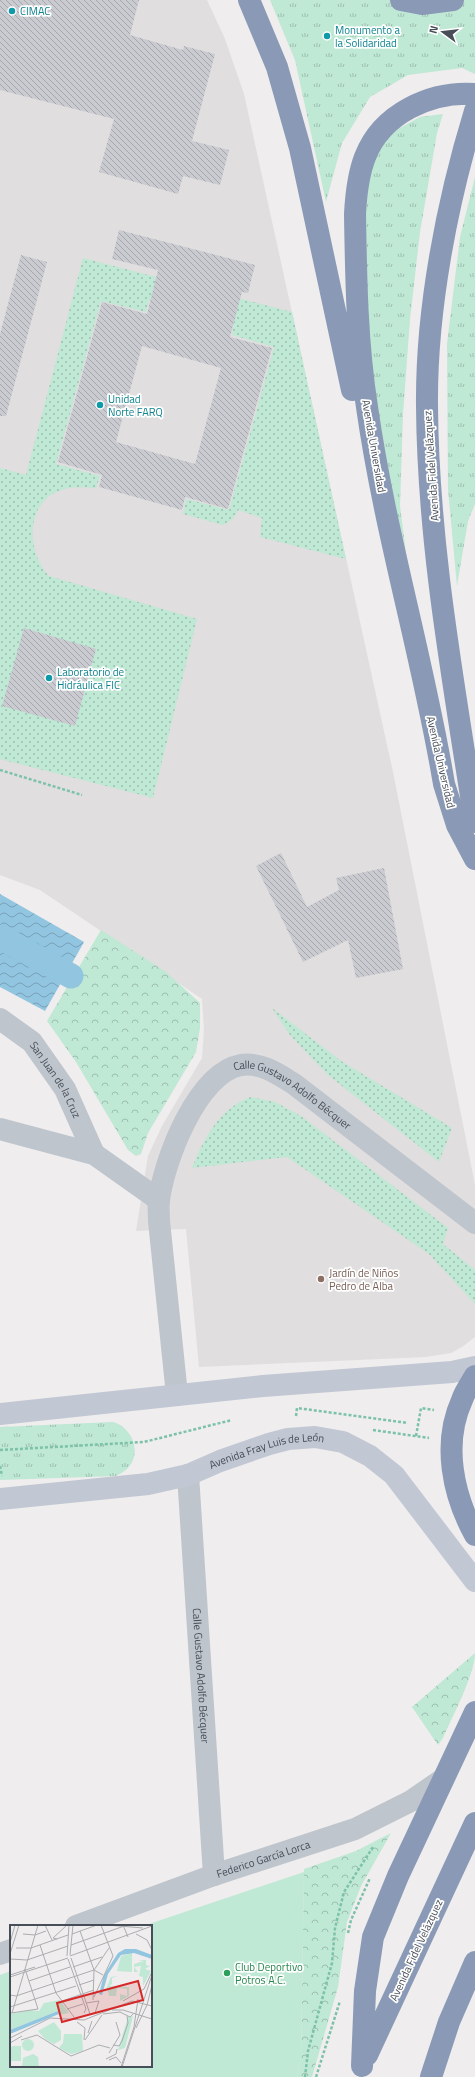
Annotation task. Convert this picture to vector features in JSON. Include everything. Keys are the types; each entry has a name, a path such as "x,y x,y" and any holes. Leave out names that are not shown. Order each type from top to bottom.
{"highway":[{"path":"249,0 264,32 288,103 300,148 362,434 380,484"},
{"path":"401,0 422,4 453,0"},
{"name":"Avenida Universidad","path":"475,94 446,94 434,97 396,117 383,128 372,142 364,157 360,174 355,214 360,353 367,408 380,484 444,784 457,825 475,859"},
{"name":"Avenida Fidel Velázquez","path":"475,111 447,221 435,296 427,404 429,463 443,617 475,822"},
{"path":"464,747 475,716"},
{"path":"475,1376 461,1400 455,1425 451,1454 454,1483 466,1518 475,1535"},
{"path":"360,2071 365,1991 373,1937 388,1897 475,1712"},
{"name":"Avenida Fidel Velázquez","path":"360,2071 475,1824"},
{"path":"431,2077 449,2022 475,1962"}],"street":[{"name":"San Juan de la Cruz","path":"0,1019 32,1042 65,1089 94,1154"},
{"name":"Calle Gustavo Adolfo Bécquer","path":"177,1395 159,1221 159,1200 166,1170 179,1135 195,1104 210,1084 228,1069 242,1065 253,1065 274,1071 294,1084 475,1223"},
{"path":"0,1130 94,1154 159,1200"},
{"path":"0,1414 263,1386 452,1372 475,1367"},
{"name":"Avenida Fray Luis de León","path":"0,1500 148,1484 188,1475 257,1447 288,1439 315,1438 343,1442 370,1456 394,1475 475,1581"},
{"name":"Calle Gustavo Adolfo Bécquer","path":"188,1475 214,1875"},
{"name":"Federico García Lorca","path":"79,1925 214,1875 355,1829 411,1801 443,1779"},
{"path":"0,1954 10,1950"}],"path":[{"path":"0,770 82,794"},
{"path":"296,1419 297,1408 408,1423"},
{"path":"416,1436 421,1408 437,1410"},
{"path":"0,1450 144,1442 232,1420"},
{"path":"371,1430 431,1439"},
{"path":"305,2077 308,2051 332,1963 335,1928 344,1892 357,1868 377,1842"}],"shaded area":[{"path":"0,0 207,0 225,39 244,94 393,772 475,1185 475,1337 451,1353 426,1357 199,1367 186,1229 136,1231 148,1156 162,1126 202,1058 204,1029 202,999 40,890 0,875"}],"green space":[{"path":"270,0 475,0 475,74 462,68 408,75 370,97 342,143 326,202 295,60"},
{"path":"443,114 437,133 420,232 410,319 403,414 400,506 415,624 372,403 363,243 370,164 384,141 398,129 420,117"},
{"path":"475,177 475,504 468,521 457,586 448,489 447,344 460,237"},
{"path":"83,258 292,312 346,559 260,537 262,518 238,510 234,518 223,525 183,514 186,499 229,510 274,347 232,335 234,323 149,300 146,312 101,301 56,464 100,476 96,488 81,487 66,489 56,492 46,499 38,509 34,520 34,544 42,567 49,576 197,619 153,798 0,759 0,468 26,475"},
{"path":"101,930 166,972 200,1003 200,1028 196,1052 148,1133 141,1154 136,1156 128,1150 76,1062 47,1021"},
{"path":"272,1008 341,1061 452,1128 439,1162 328,1075 290,1035"},
{"path":"251,1097 275,1102 301,1116 448,1228 443,1244 475,1270 475,1304 429,1254 287,1157 192,1168 202,1146 221,1117 240,1102"},
{"path":"113,1422 125,1429 130,1435 135,1448 132,1463 126,1470 116,1476 0,1480 0,1427"},
{"path":"475,1653 474,1662 467,1684 443,1738 438,1745 412,1707"},
{"path":"391,1833 361,1886 347,1922 338,1987 312,2077 297,2077 301,2057 304,1869 356,1851"},
{"name":"Club Deportivo Potros A.C.","path":"304,1872 301,2057 297,2077 0,2077 0,1975 10,1971 10,2067 152,2067 152,1925 146,1925"}],"water":[{"path":"0,894 84,942 45,1011 0,987"}],"building":[{"path":"0,0 139,0 130,35 183,50 184,46 215,54 192,141 229,150 220,185 183,176 178,194 99,172 114,119 0,90"},
{"name":"Unidad Norte FARQ","path":"119,230 255,265 248,293 242,292 230,337 272,348 228,509 185,497 182,510 99,487 102,475 58,462 102,302 147,314 158,270 112,259","holes":["142,346 221,368 195,464 116,442"]},
{"path":"21,255 47,262 6,416 0,416 0,334"},
{"name":"Laboratorio de Hidráulica FIC","path":"24,628 96,649 75,726 2,706"},
{"path":"281,853 307,907 339,890 336,878 384,868 403,969 356,978 348,940 303,962 256,866"}],"waterway":[{"path":"0,937 71,976"}],"place":[{"name":"CIMAC","path":"12,11"},
{"name":"Monumento a la Solidaridad","path":"327,36"},
{"name":"Unidad Norte FARQ","path":"100,405"},
{"name":"Laboratorio de Hidráulica FIC","path":"49,678"},
{"name":"Jardín de Niños Pedro de Alba","path":"321,1279"},
{"name":"Club Deportivo Potros A.C.","path":"227,1973"}]}
